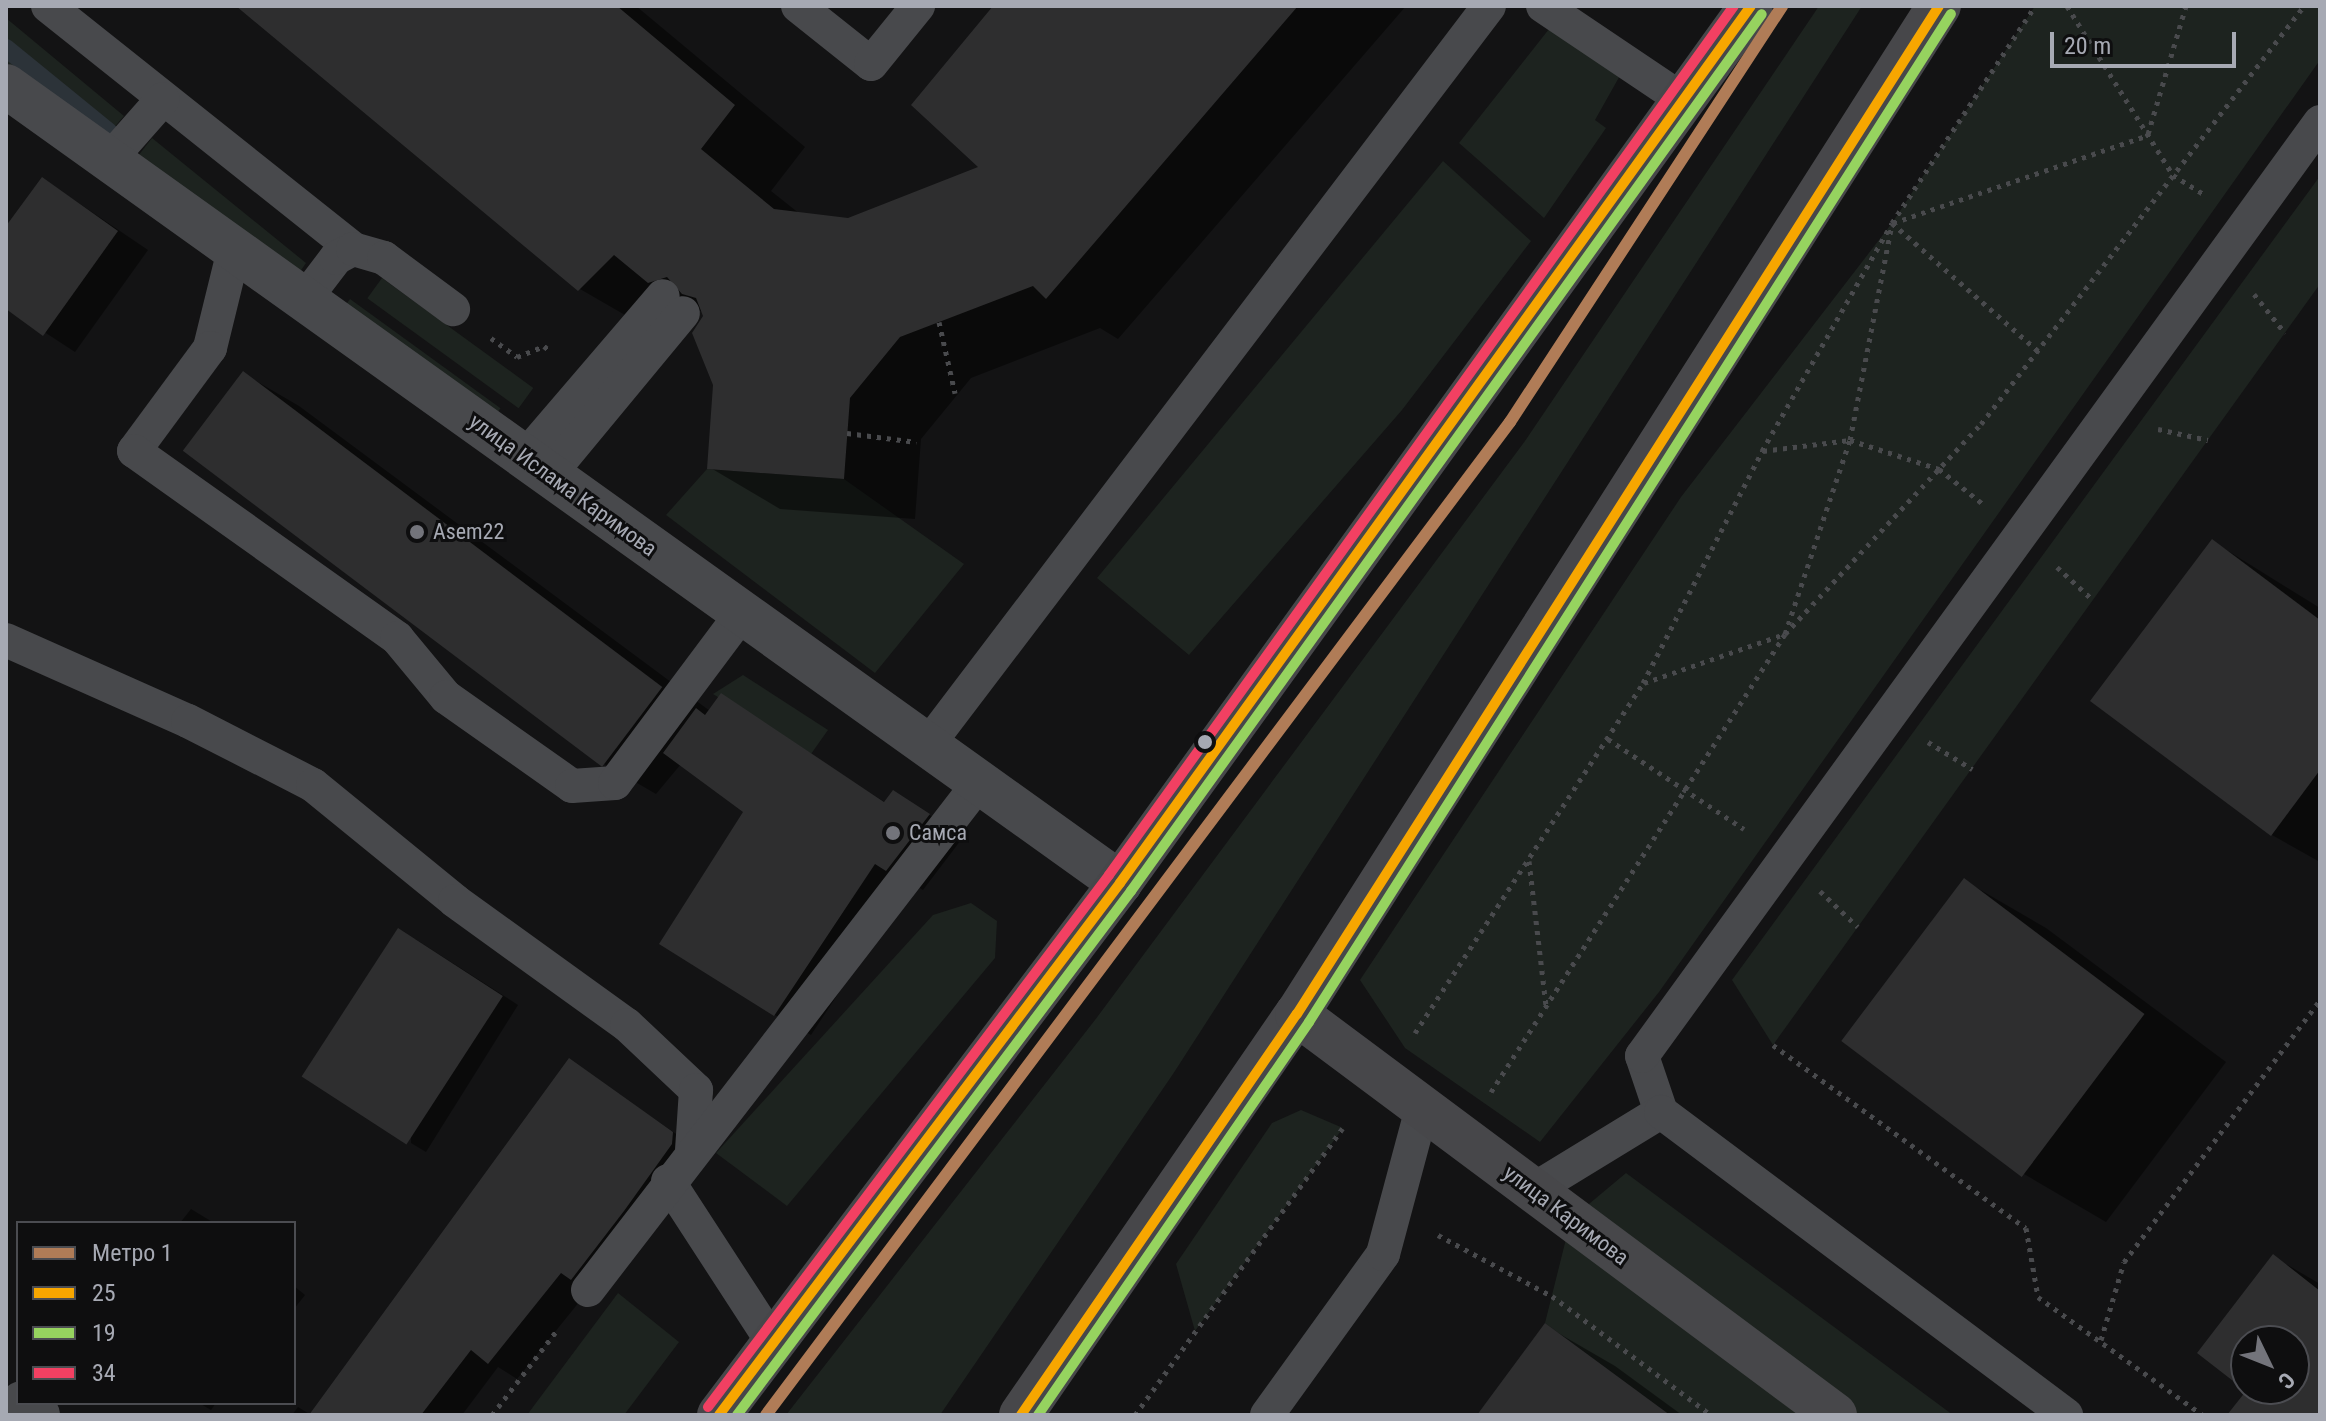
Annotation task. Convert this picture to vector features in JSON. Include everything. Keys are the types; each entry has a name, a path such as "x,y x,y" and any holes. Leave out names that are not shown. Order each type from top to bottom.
{"main road":[{"path":"719,1415 775,1346 1120,883 1751,6"},
{"path":"1021,1415 1297,1014 1939,6"},
{"name":"улица Каримова","path":"1297,1014 1835,1415"}],"street":[{"name":"улица Ислама Каримова","path":"6,86 1120,883"}],"lane":[{"path":"48,6 353,249 384,258 453,309"},
{"path":"798,6 871,64 918,6"},
{"path":"927,746 1489,6"},
{"path":"1543,6 1683,100"},
{"path":"109,160 163,99"},
{"path":"2066,1415 1661,1112 1642,1056 2320,122"},
{"path":"304,300 336,258 353,249"},
{"path":"234,250 210,348 134,451 397,638 446,697 572,786 615,783 742,613"},
{"path":"537,466 673,304"},
{"path":"6,640 188,721 313,785 455,901 627,1025 696,1090 692,1151"},
{"path":"588,1290 668,1181 979,783"},
{"path":"1267,1415 1383,1254 1422,1108"},
{"path":"1533,1190 1661,1112"},
{"path":"668,1181 775,1346"}],"path":[{"path":"1413,1035 1643,683 1762,451 1892,223 2035,6"},
{"path":"2067,6 2173,175 2218,204"},
{"path":"2148,135 2186,6"},
{"path":"1484,1103 1785,634 1939,469 2038,351 2304,6"},
{"path":"1892,223 2148,135"},
{"path":"1892,223 2038,351"},
{"path":"1785,634 1850,440 1892,223"},
{"path":"939,322 955,393"},
{"path":"517,357 544,346 562,361"},
{"path":"847,433 916,442"},
{"path":"1762,451 1850,440 1939,469 2021,535"},
{"path":"1643,683 1785,634"},
{"path":"1608,739 1754,836"},
{"path":"1529,861 1546,1007"},
{"path":"2101,1340 2124,1262 2320,1000"},
{"path":"1773,1045 2026,1228 2038,1297 2203,1415"},
{"path":"1135,1415 1343,1128"},
{"path":"1395,1211 1552,1296 1711,1415"},
{"path":"492,1415 588,1290"}],"shaded area":[{"path":"1819,6 1862,6 1173,1074 940,1415 786,1415 1095,1020 1525,441"},
{"path":"2035,6 2320,6 2320,60 1659,992 1540,1142 1405,1048 1360,980 1681,497 1892,223"},
{"path":"6,18 124,116 104,139 6,62"},
{"path":"1553,24 1622,72 1595,120 1606,128 1544,218 1459,143"},
{"path":"152,138 306,263 288,289 138,156"},
{"path":"1443,161 1531,241 1402,410 1189,655 1097,578"},
{"path":"2320,176 2320,284 1773,1045 1732,980"},
{"path":"382,278 533,388 519,408 367,298"},
{"path":"350,299 500,408 485,430 334,321"},
{"path":"707,469 844,479 964,564 875,673 666,515"},
{"path":"743,675 828,730 811,754 713,694"},
{"path":"971,903 997,921 995,958 787,1206 716,1153 933,915"},
{"path":"1301,1110 1343,1128 1195,1331 1176,1264 1272,1123"},
{"path":"1626,1173 1953,1415 1670,1415 1545,1323 1571,1219"},
{"path":"618,1293 679,1342 624,1415 527,1415"}],"building":[{"path":"236,6 617,6 735,105 701,149 774,209 848,218 978,167 911,105 993,6 1298,6 1046,299 1033,286 900,337 850,398 844,479 707,469 713,385 692,333 703,316 696,298 682,294 667,277 648,283 614,255 578,291"},
{"path":"42,177 118,231 43,336 6,309 6,226"},
{"path":"243,371 662,687 602,767 183,451"},
{"path":"2212,539 2320,620 2320,770 2271,836 2090,701"},
{"path":"721,693 884,802 893,790 930,814 886,871 875,864 774,1016 659,944 743,812 663,753 696,708 705,715"},
{"path":"1964,878 2144,1014 2022,1177 1841,1041"},
{"path":"398,928 503,996 406,1145 302,1076"},
{"path":"569,1058 673,1132 672,1144 624,1211 571,1280 561,1273 488,1364 471,1350 421,1415 309,1415"},
{"path":"2273,1254 2320,1291 2320,1415 2227,1415 2235,1405 2310,1405 2310,1325 2230,1325 2230,1379 2197,1353"},
{"path":"1545,1323 1670,1415 1477,1415"}],"waterway":[{"path":"6,48 109,132"}],"metro line":[{"name":"1","path":"766,1415 1510,422 1782,6"}],"transit line":[{"name":"34","path":"708,1407 1109,875 1734,6"},
{"name":"25","path":"719,1415 1120,883 1751,6"},
{"name":"25","path":"1021,1415 1297,1014 1939,6"},
{"name":"19","path":"737,1415 1131,891 1762,14"},
{"name":"19","path":"1038,1415 1309,1022 1951,14"}],"place":[{"name":"Asem22","path":"417,532"},
{"name":"Самса","path":"893,833"}]}
